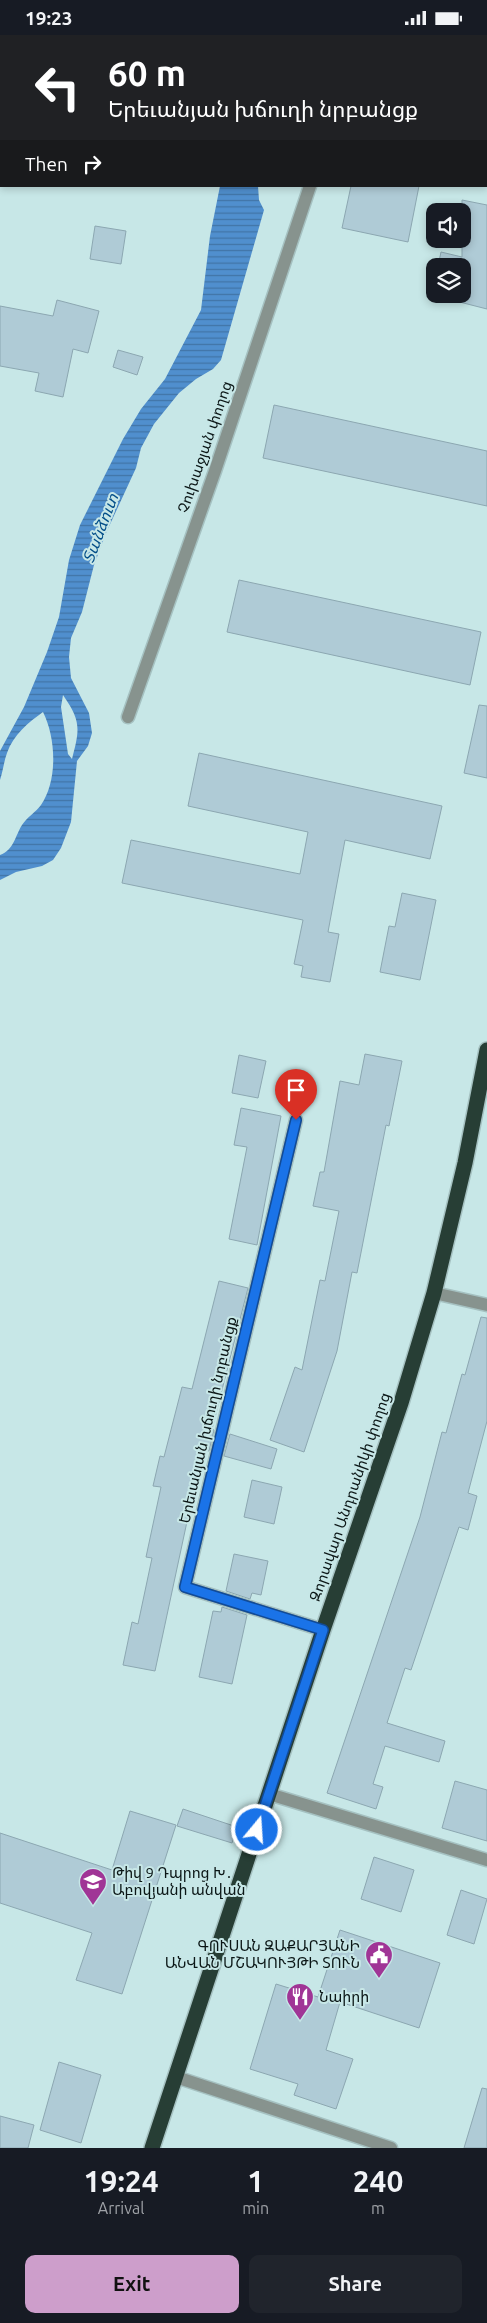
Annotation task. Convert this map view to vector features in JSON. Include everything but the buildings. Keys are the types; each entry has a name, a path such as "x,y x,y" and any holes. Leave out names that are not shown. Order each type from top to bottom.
{"highway":[{"name":"Զորավար Անդրանիկի փողոց","path":"152,2148 323,1630 401,1403 434,1293 465,1163 487,1049"}],"street":[{"name":"Չուխաջյան փողոց","path":"128,717 215,471 310,187"},
{"name":"Երեւանյան խճուղի նրբանցք","path":"296,1120 185,1587 323,1630"},
{"path":"434,1293 487,1305"},
{"path":"270,1794 487,1860"},
{"path":"176,2077 391,2148"}],"water":[{"name":"Տանձուտ","path":"220,187 258,187 259,200 264,210 221,360 213,369 196,379 179,393 154,424 141,448 136,468 106,533 94,565 82,612 71,638 69,657 71,678 89,713 92,733 88,746 77,761 71,822 61,848 53,860 42,866 16,872 0,880 0,855 8,850 24,822 41,805 50,784 53,771 53,746 43,712 13,740 6,756 0,780 0,751 24,707 47,652 59,617 69,560 80,525 123,439 141,409 165,379 201,310 210,236","holes":["63,695 76,719 77,732 72,759 68,754 61,707"]}],"place":[{"name":"Թիվ 9 Դպրոց Խ․ Աբովյանի անվան","path":"93,1906"},
{"name":"ԳՈՒՍԱՆ ԶԱՔԱՐՅԱՆԻ ԱՆՎԱՆ ՄՇԱԿՈՒՅԹԻ ՏՈՒՆ","path":"379,1979"},
{"name":"Նաիրի","path":"300,2021"}],"route":[{"path":"257,1830 323,1630 185,1587 296,1120"}]}
